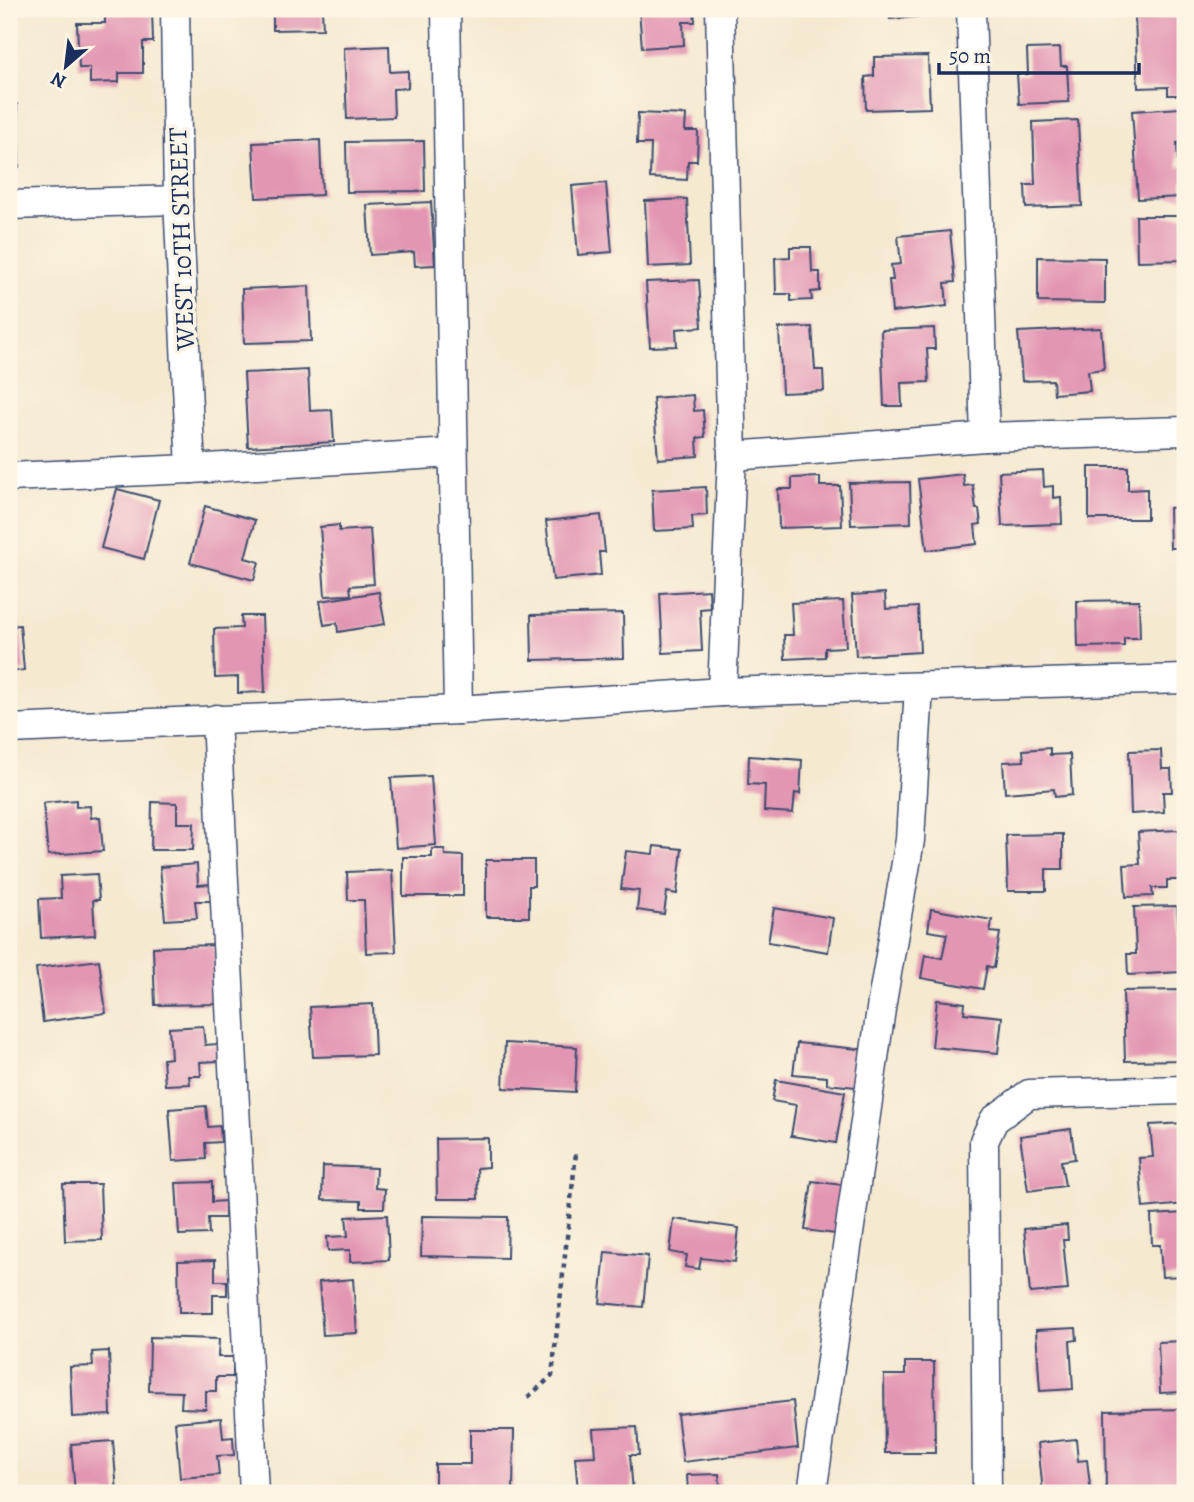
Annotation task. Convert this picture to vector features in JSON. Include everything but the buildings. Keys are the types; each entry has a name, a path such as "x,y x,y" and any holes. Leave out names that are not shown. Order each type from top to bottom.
{"street":[{"name":"WEST 10TH STREET","path":"175,9 178,201 191,469"},
{"path":"446,9 458,710"},
{"path":"720,9 732,456 722,692"},
{"path":"971,9 985,437"},
{"path":"9,205 178,201"},
{"path":"732,456 985,437 1185,431"},
{"path":"9,477 452,453"},
{"path":"9,729 458,710 722,692 1185,680"},
{"path":"812,1493 878,1030 910,840 919,687"},
{"path":"216,719 254,1493"},
{"path":"987,1493 984,1141 994,1121 1029,1094 1185,1090"}],"path":[{"path":"528,1396 552,1377 576,1153"}]}
